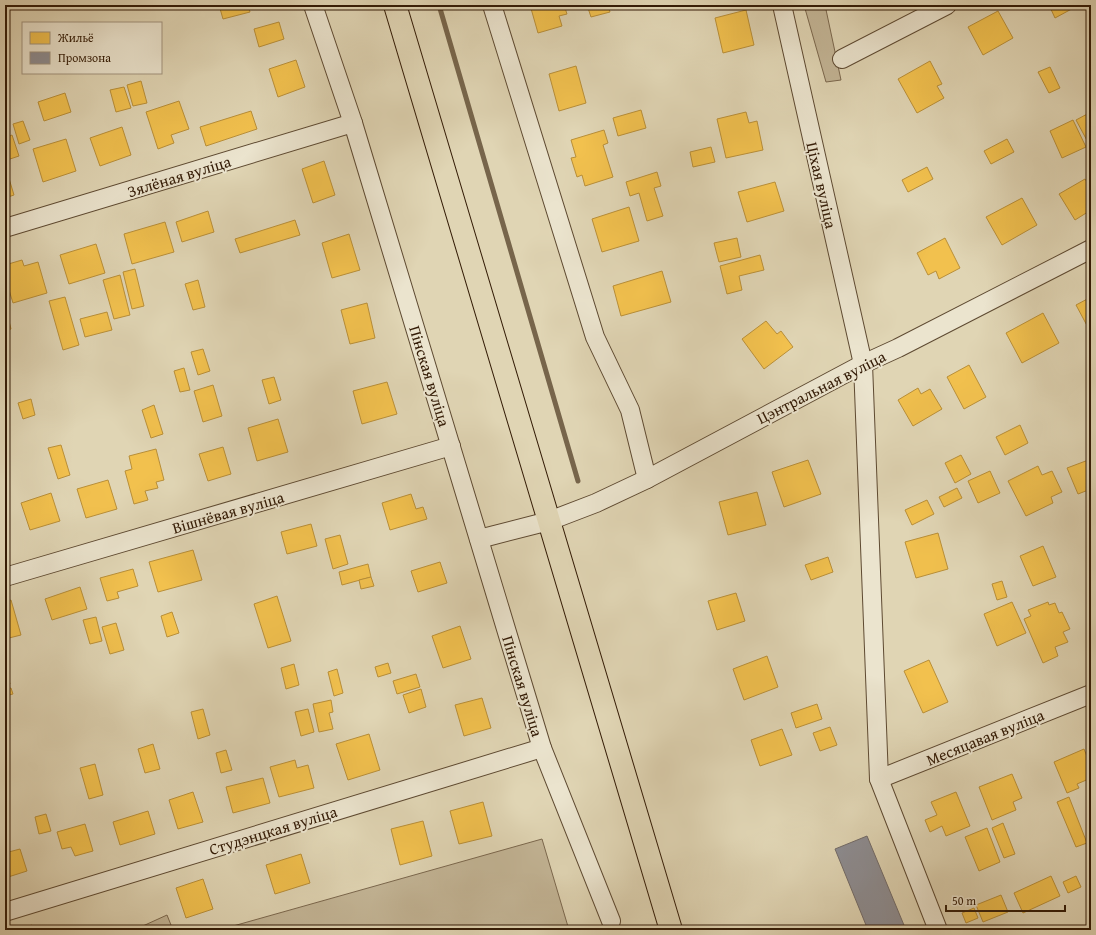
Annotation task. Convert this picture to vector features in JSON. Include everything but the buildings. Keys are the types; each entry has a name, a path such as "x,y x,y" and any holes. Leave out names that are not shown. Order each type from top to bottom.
{"main road":[{"path":"395,5 670,930"}],"street":[{"name":"Пінская вуліца","path":"313,5 353,123 542,748 611,921"},
{"path":"492,5 595,337 630,410 647,479"},
{"name":"Ціхая вуліца","path":"782,5 863,364 879,779 938,930"},
{"path":"842,59 947,5"},
{"name":"Зялёная вуліца","path":"5,228 353,123"},
{"name":"Цэнтральная вуліца","path":"479,539 549,521 596,503 647,479 863,364 898,348 1091,249"},
{"name":"Вішнёвая вуліца","path":"5,578 451,446"},
{"name":"Месяцавая вуліца","path":"879,779 1091,694"},
{"name":"Студэнцкая вуліца","path":"5,912 542,748"}],"shaded area":[{"path":"804,5 825,5 841,80 826,82"},
{"path":"542,839 569,930 219,930"},
{"path":"167,915 173,930 134,930"}],"waterway":[{"path":"439,5 578,481"}]}
